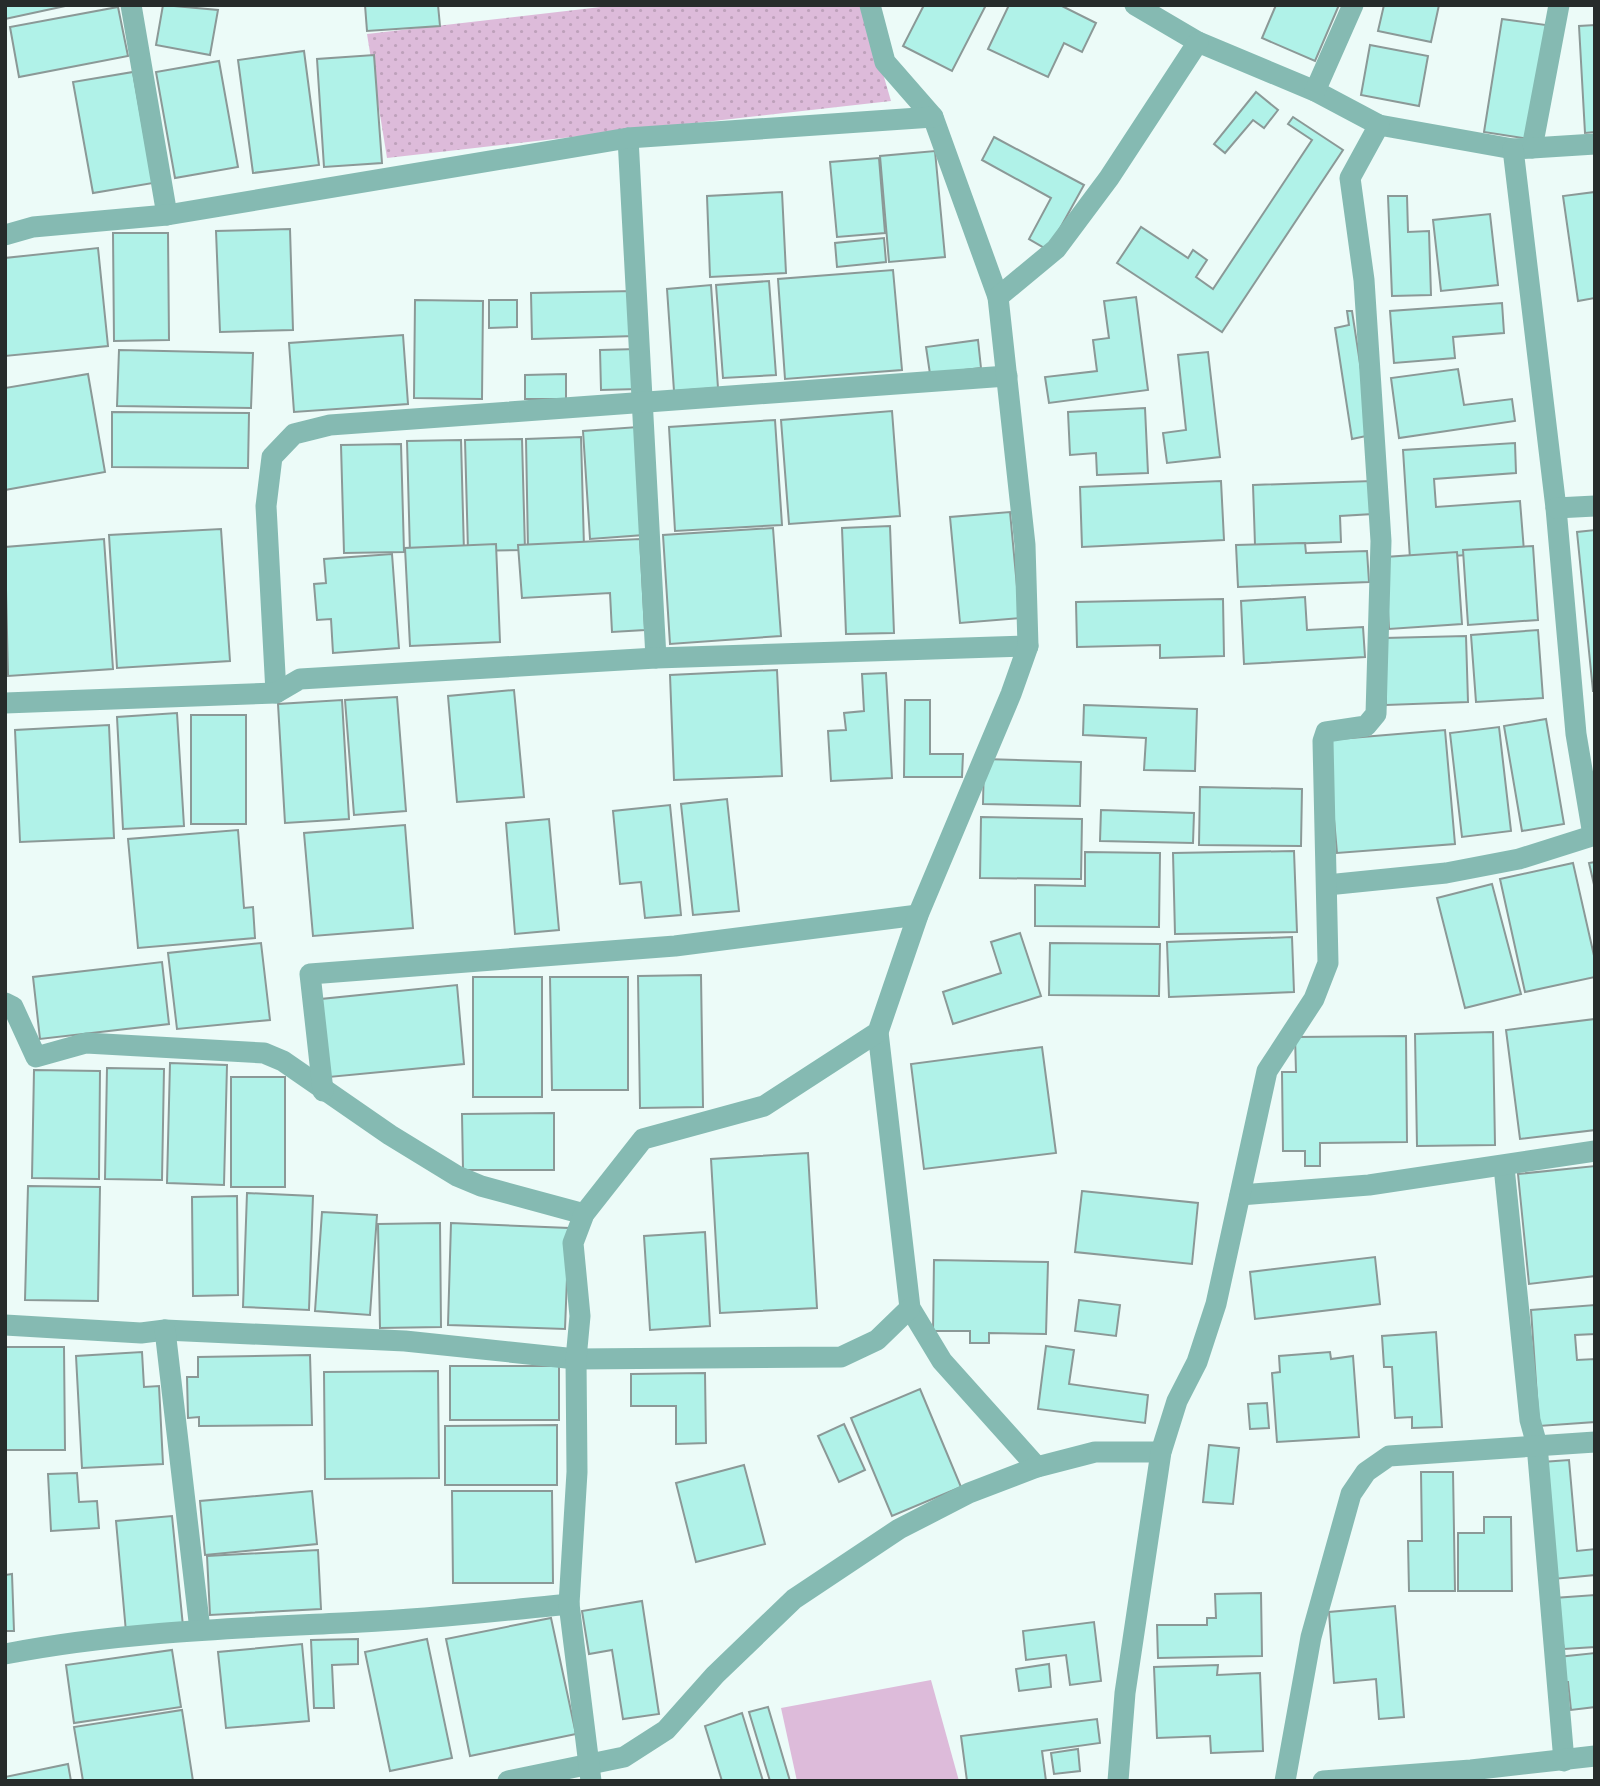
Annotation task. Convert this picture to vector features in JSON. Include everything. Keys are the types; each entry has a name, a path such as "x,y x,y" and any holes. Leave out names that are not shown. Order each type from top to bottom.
{"street":[{"path":"131,5 167,215"},
{"path":"870,5 885,62 933,117 998,297 1025,545 1028,646 918,915 878,1032 910,1308 942,1361 1037,1467"},
{"path":"1135,5 1198,42 1315,91 1379,125 1522,148 1595,144"},
{"path":"1315,91 1353,5"},
{"path":"1327,885 1471,869 1519,859 1594,835 1576,734 1522,148 1559,5"},
{"path":"998,297 1056,248 1109,178 1198,42"},
{"path":"5,235 33,227 167,215 628,138 933,117"},
{"path":"1118,1781 1125,1693 1161,1452 1178,1401 1197,1362 1216,1304 1267,1071 1314,999 1328,963 1323,741 1326,732 1366,726 1376,714 1381,541 1364,280 1350,178 1379,125"},
{"path":"628,138 656,657"},
{"path":"275,692 266,506 272,457 294,434 330,425 1007,376"},
{"path":"1556,508 1595,506"},
{"path":"5,703 275,692 300,679 656,657 1028,646"},
{"path":"323,1091 310,974 675,946 918,915"},
{"path":"5,1003 13,1007 36,1057 86,1043 245,1050 283,1061 323,1091 457,1176 481,1186 584,1214"},
{"path":"590,1772 569,1604 577,1472 576,1359 580,1316 573,1243 584,1214 642,1139 764,1106 878,1032"},
{"path":"1241,1195 1369,1185 1504,1167 1595,1151"},
{"path":"1504,1167 1530,1420 1537,1446 1564,1762"},
{"path":"5,1325 141,1334 165,1330 405,1341 576,1359 841,1357 877,1340 910,1308"},
{"path":"165,1330 200,1630"},
{"path":"1285,1781 1311,1637 1351,1494 1366,1472 1389,1456 1595,1441"},
{"path":"508,1781 590,1772 624,1757 666,1730 715,1675 794,1599 899,1529 969,1493 1037,1467 1095,1452 1161,1452"},
{"path":"5,1654 44,1646 200,1630 454,1616 569,1604"},
{"path":"1323,1781 1564,1762 1595,1756"}],"shaded area":[{"path":"618,5 863,5 891,101 387,158 367,34"},
{"path":"931,1680 959,1781 797,1781 781,1708"}],"building":[{"path":"5,5 70,5 5,19"},
{"path":"163,5 218,10 210,55 156,45"},
{"path":"365,5 438,5 440,26 367,31"},
{"path":"924,5 986,5 952,71 903,46"},
{"path":"1009,5 1060,5 1096,23 1082,52 1064,43 1048,77 988,49"},
{"path":"1276,5 1339,5 1315,61 1262,38"},
{"path":"1384,5 1439,5 1431,42 1378,31"},
{"path":"118,7 128,56 19,77 10,27"},
{"path":"1502,19 1546,25 1529,139 1484,132"},
{"path":"1595,25 1595,132 1585,133 1579,26"},
{"path":"1370,45 1428,56 1419,106 1361,95"},
{"path":"304,51 319,165 253,173 238,60"},
{"path":"374,55 382,163 324,167 317,59"},
{"path":"219,61 238,167 175,178 156,72"},
{"path":"133,72 153,183 93,193 73,82"},
{"path":"1256,92 1278,110 1264,128 1253,120 1225,153 1214,144"},
{"path":"1293,117 1343,150 1222,332 1117,263 1141,227 1188,258 1193,250 1207,260 1196,277 1213,289 1312,140 1288,124"},
{"path":"994,137 1084,185 1048,250 1029,239 1051,198 982,160"},
{"path":"935,151 945,257 889,262 880,156"},
{"path":"879,158 885,233 837,237 830,162"},
{"path":"782,192 786,273 710,277 707,196"},
{"path":"1595,192 1595,298 1578,301 1563,196"},
{"path":"1388,196 1407,196 1408,232 1429,231 1431,295 1392,296"},
{"path":"1490,214 1498,285 1441,291 1433,220"},
{"path":"290,229 293,330 220,332 216,231"},
{"path":"113,233 168,233 169,340 114,341"},
{"path":"884,238 886,262 837,267 835,243"},
{"path":"98,248 108,346 5,356 5,258"},
{"path":"893,270 902,370 785,379 778,279"},
{"path":"769,281 776,375 723,378 716,285"},
{"path":"711,285 718,388 674,391 667,289"},
{"path":"634,291 635,336 532,339 531,293"},
{"path":"1136,297 1148,390 1049,403 1045,377 1097,371 1093,340 1109,338 1104,301"},
{"path":"415,300 483,301 482,399 414,398"},
{"path":"489,300 517,300 517,327 489,328"},
{"path":"1502,303 1504,333 1453,337 1455,358 1394,363 1390,311"},
{"path":"1347,311 1352,311 1371,435 1352,439 1335,328 1349,325"},
{"path":"403,335 408,404 294,412 289,343"},
{"path":"978,340 981,368 930,374 926,347"},
{"path":"637,349 638,389 601,390 600,350"},
{"path":"119,350 253,353 251,408 117,406"},
{"path":"1208,352 1220,457 1167,463 1163,433 1186,430 1178,355"},
{"path":"1458,369 1464,405 1512,399 1515,421 1399,438 1391,378"},
{"path":"88,374 105,472 5,490 5,388"},
{"path":"566,374 566,399 525,399 525,375"},
{"path":"1145,408 1148,473 1097,475 1096,453 1070,455 1068,412"},
{"path":"892,411 900,516 789,524 781,420"},
{"path":"112,412 249,413 248,468 112,467"},
{"path":"775,420 782,525 675,531 669,427"},
{"path":"638,427 644,535 590,539 583,431"},
{"path":"581,437 584,547 528,549 526,439"},
{"path":"522,439 525,550 468,551 465,440"},
{"path":"461,440 464,552 410,553 407,441"},
{"path":"1515,443 1516,473 1434,479 1436,507 1520,501 1524,551 1410,559 1403,450"},
{"path":"401,444 404,552 344,553 341,445"},
{"path":"1221,481 1224,540 1082,547 1080,487"},
{"path":"1372,481 1373,514 1340,516 1341,542 1255,545 1253,485"},
{"path":"1010,512 1020,618 960,623 950,517"},
{"path":"890,526 894,633 846,634 842,528"},
{"path":"773,528 781,636 670,644 663,535"},
{"path":"221,529 230,661 117,668 109,535"},
{"path":"1595,530 1595,691 1593,691 1577,532"},
{"path":"104,539 113,669 8,676 5,547"},
{"path":"640,539 645,630 612,632 610,593 522,598 518,545"},
{"path":"1305,543 1306,553 1367,551 1369,582 1238,587 1236,545"},
{"path":"496,544 500,642 410,646 405,548"},
{"path":"1533,546 1538,620 1468,625 1463,550"},
{"path":"1457,552 1462,624 1389,629 1385,557"},
{"path":"392,554 399,648 333,653 331,619 317,620 314,584 326,583 324,559"},
{"path":"1305,597 1307,630 1363,627 1365,657 1244,664 1241,601"},
{"path":"1223,599 1224,656 1160,658 1160,645 1077,647 1076,602"},
{"path":"1538,630 1543,698 1476,702 1471,635"},
{"path":"1466,636 1468,702 1386,705 1384,638"},
{"path":"777,670 782,776 674,780 670,675"},
{"path":"886,673 892,778 831,781 828,731 846,730 844,713 864,711 862,674"},
{"path":"514,690 524,797 457,802 448,696"},
{"path":"397,697 406,811 354,815 345,700"},
{"path":"342,700 349,819 285,823 278,704"},
{"path":"905,700 930,700 930,754 963,754 962,777 904,777"},
{"path":"1084,705 1197,709 1195,771 1144,770 1146,738 1083,735"},
{"path":"177,713 184,826 123,829 117,717"},
{"path":"191,715 246,715 246,824 191,824"},
{"path":"1546,719 1564,824 1522,831 1504,726"},
{"path":"109,725 114,838 20,842 15,730"},
{"path":"1499,727 1511,831 1462,837 1450,733"},
{"path":"1445,730 1455,844 1337,853 1327,740"},
{"path":"984,759 1081,762 1080,806 983,804"},
{"path":"1200,787 1302,789 1301,846 1199,845"},
{"path":"727,799 739,911 693,915 681,804"},
{"path":"670,805 681,915 645,918 641,882 620,884 613,811"},
{"path":"1101,810 1194,813 1193,843 1100,841"},
{"path":"981,817 1082,819 1081,879 980,878"},
{"path":"549,819 559,930 515,934 506,823"},
{"path":"405,825 413,928 313,936 304,833"},
{"path":"238,830 244,908 253,907 255,938 138,948 128,839"},
{"path":"1294,851 1297,932 1175,934 1173,853"},
{"path":"1085,852 1160,853 1159,927 1035,926 1035,885 1085,886"},
{"path":"1595,862 1595,889 1589,863"},
{"path":"1573,863 1595,960 1595,977 1525,992 1500,879"},
{"path":"1492,884 1521,994 1465,1008 1437,898"},
{"path":"1020,933 1041,996 953,1024 943,992 1001,973 991,942"},
{"path":"1292,937 1294,992 1169,997 1167,942"},
{"path":"261,943 270,1020 177,1029 168,953"},
{"path":"1050,943 1160,944 1159,996 1049,995"},
{"path":"162,962 169,1024 40,1039 33,977"},
{"path":"701,975 703,1107 640,1108 638,976"},
{"path":"473,977 542,977 542,1097 473,1097"},
{"path":"550,977 628,977 628,1090 552,1090"},
{"path":"457,985 464,1064 329,1077 321,999"},
{"path":"1595,1019 1595,1130 1520,1139 1506,1030"},
{"path":"1493,1032 1495,1145 1417,1146 1415,1034"},
{"path":"1406,1036 1407,1142 1320,1143 1320,1166 1305,1166 1305,1151 1283,1151 1282,1072 1296,1072 1295,1037"},
{"path":"1042,1047 1056,1153 924,1169 911,1064"},
{"path":"170,1063 227,1065 224,1185 167,1183"},
{"path":"107,1068 164,1069 162,1180 105,1179"},
{"path":"34,1070 100,1071 99,1179 32,1178"},
{"path":"231,1077 285,1077 285,1187 231,1187"},
{"path":"554,1113 554,1170 463,1170 462,1114"},
{"path":"808,1153 817,1308 720,1313 711,1159"},
{"path":"1595,1166 1595,1276 1529,1284 1518,1174"},
{"path":"28,1186 100,1187 98,1301 25,1300"},
{"path":"1082,1191 1198,1203 1192,1264 1075,1252"},
{"path":"247,1193 313,1196 309,1310 243,1307"},
{"path":"237,1196 238,1295 193,1296 192,1197"},
{"path":"322,1212 377,1215 370,1315 315,1311"},
{"path":"440,1223 441,1327 380,1328 378,1224"},
{"path":"451,1223 569,1228 565,1329 448,1325"},
{"path":"705,1232 710,1326 650,1330 644,1236"},
{"path":"1375,1257 1380,1304 1255,1319 1250,1272"},
{"path":"934,1260 1048,1262 1046,1334 989,1333 989,1343 970,1343 970,1331 933,1331"},
{"path":"1079,1300 1120,1305 1116,1336 1075,1331"},
{"path":"1595,1305 1595,1334 1575,1335 1577,1360 1595,1359 1595,1422 1539,1426 1531,1310"},
{"path":"1436,1332 1442,1427 1412,1428 1412,1417 1395,1418 1392,1367 1384,1367 1382,1336"},
{"path":"1046,1346 1074,1350 1069,1384 1148,1395 1145,1423 1038,1409"},
{"path":"5,1347 64,1347 65,1450 5,1450"},
{"path":"142,1352 144,1387 159,1386 163,1464 82,1468 76,1356"},
{"path":"1330,1352 1331,1359 1353,1356 1359,1437 1277,1442 1272,1373 1280,1372 1279,1356"},
{"path":"310,1355 312,1425 199,1426 199,1417 188,1418 187,1377 198,1377 198,1357"},
{"path":"450,1366 559,1366 559,1420 450,1420"},
{"path":"438,1371 439,1478 325,1479 324,1372"},
{"path":"705,1373 706,1443 676,1444 676,1406 631,1406 631,1374"},
{"path":"920,1389 961,1487 892,1516 851,1418"},
{"path":"1267,1403 1269,1428 1250,1429 1248,1404"},
{"path":"844,1424 865,1470 839,1482 818,1436"},
{"path":"557,1425 557,1485 445,1485 445,1426"},
{"path":"1209,1445 1239,1448 1233,1504 1203,1502"},
{"path":"1569,1460 1577,1551 1595,1549 1595,1575 1553,1579 1542,1462"},
{"path":"744,1465 765,1544 696,1562 676,1483"},
{"path":"1421,1472 1453,1472 1455,1591 1409,1591 1408,1541 1422,1541"},
{"path":"77,1473 79,1502 97,1501 99,1528 51,1531 48,1474"},
{"path":"312,1491 317,1544 205,1555 200,1501"},
{"path":"452,1491 552,1491 553,1583 453,1583"},
{"path":"172,1516 183,1626 126,1632 116,1521"},
{"path":"1484,1517 1511,1517 1512,1591 1458,1591 1458,1533 1484,1533"},
{"path":"318,1550 321,1609 210,1615 207,1556"},
{"path":"12,1574 14,1631 5,1631 5,1575"},
{"path":"1261,1593 1262,1656 1158,1658 1157,1625 1207,1625 1207,1618 1216,1618 1215,1594"},
{"path":"1595,1595 1595,1647 1564,1649 1554,1598"},
{"path":"642,1601 659,1714 623,1719 612,1650 589,1654 582,1611"},
{"path":"1395,1606 1404,1717 1379,1719 1376,1679 1334,1683 1329,1612"},
{"path":"551,1618 576,1734 470,1756 446,1639"},
{"path":"1094,1622 1101,1681 1070,1685 1066,1655 1026,1660 1023,1631"},
{"path":"358,1639 358,1664 332,1665 334,1708 314,1708 311,1640"},
{"path":"427,1639 452,1758 390,1771 365,1652"},
{"path":"302,1644 309,1721 226,1728 218,1652"},
{"path":"172,1650 181,1707 74,1723 66,1665"},
{"path":"1595,1653 1595,1707 1571,1710 1568,1682 1560,1682 1558,1657"},
{"path":"1049,1664 1051,1687 1019,1691 1016,1669"},
{"path":"1218,1665 1217,1675 1260,1673 1263,1751 1211,1753 1210,1736 1157,1738 1154,1667"},
{"path":"768,1707 790,1781 770,1781 749,1712"},
{"path":"182,1710 193,1781 83,1781 74,1727"},
{"path":"742,1713 763,1781 722,1781 705,1726"},
{"path":"1097,1719 1100,1743 1042,1751 1046,1781 967,1781 961,1736"},
{"path":"1078,1749 1080,1771 1054,1774 1051,1753"},
{"path":"68,1764 71,1781 5,1781 5,1777"}]}
